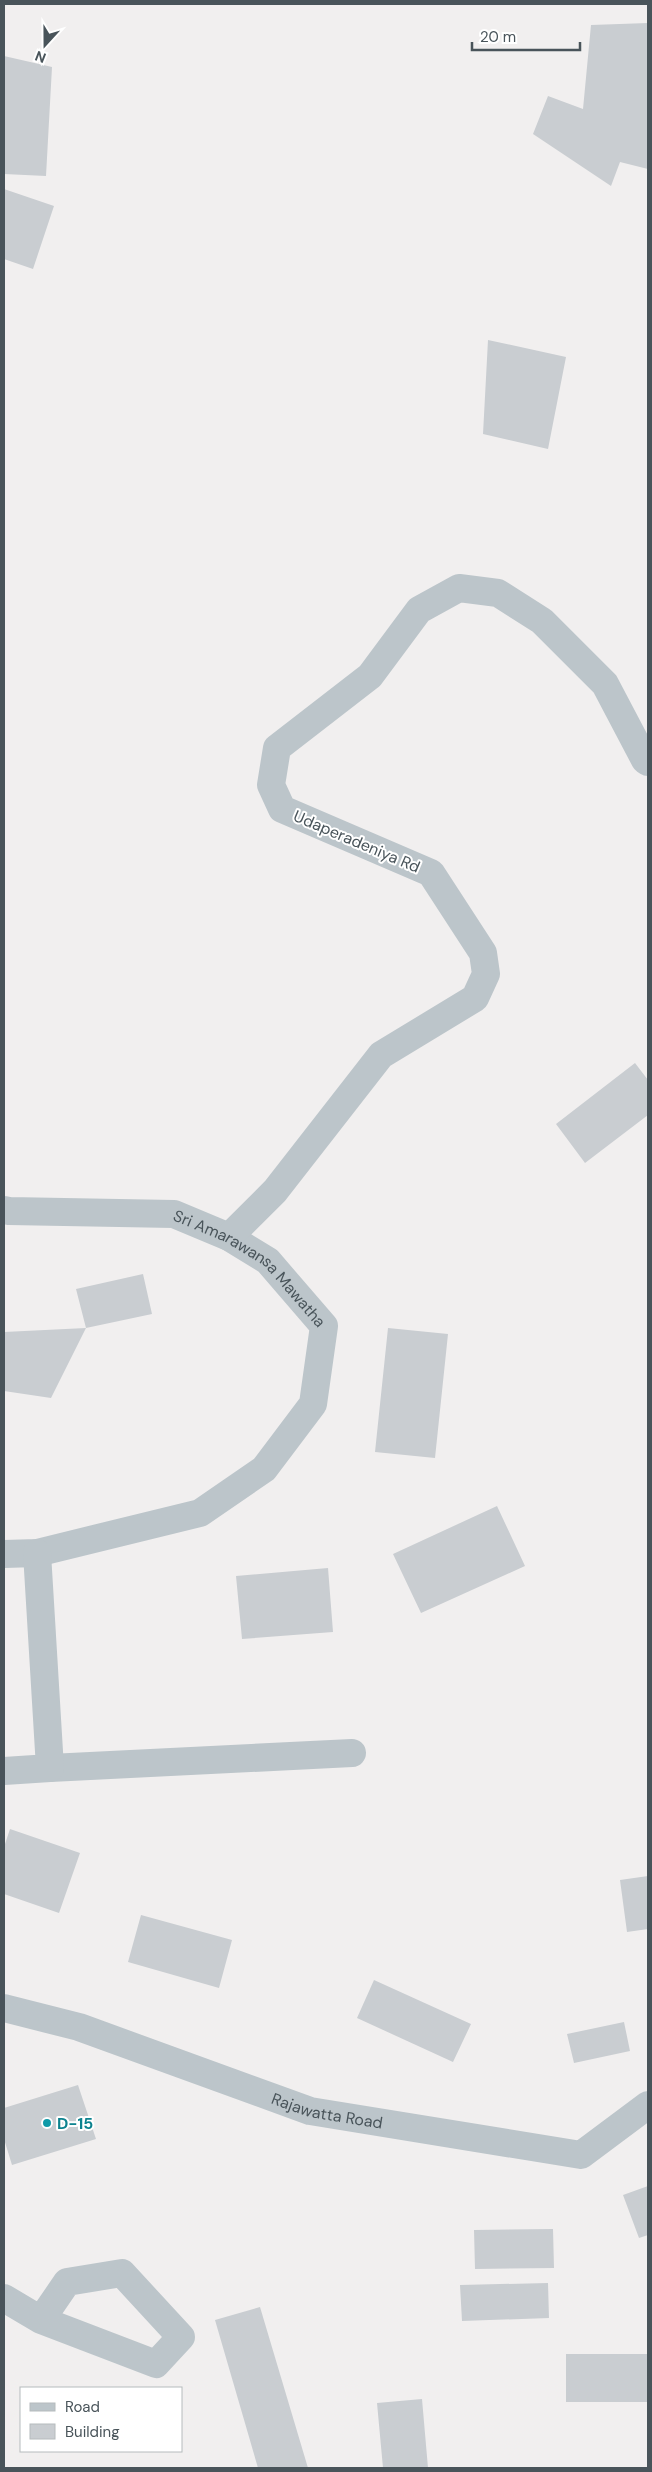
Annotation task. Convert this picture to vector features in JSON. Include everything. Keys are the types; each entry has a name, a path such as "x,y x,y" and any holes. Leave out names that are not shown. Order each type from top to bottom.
{"street":[{"name":"Udaperadeniya Rd","path":"229,1237 275,1191 381,1056 475,998 486,974 483,953 430,873 282,809 272,786 278,748 370,676 420,610 459,588 498,593 542,620 605,684 644,760 648,762"},
{"name":"Sri Amarawansa Mawatha","path":"4,1210 174,1214 229,1237 268,1261 324,1326 314,1404 264,1469 200,1514 37,1554 4,1554"},
{"path":"37,1554 50,1768"},
{"path":"4,1770 352,1753"},
{"name":"Rajawatta Road","path":"4,2008 79,2027 310,2111 581,2155 648,2105"},
{"path":"4,2298 41,2320 156,2364 181,2337 122,2273 67,2282 41,2320"}],"building":[{"path":"648,23 648,169 620,162 611,186 533,134 548,96 583,109 591,25"},
{"path":"4,56 52,67 46,176 4,174"},
{"path":"4,189 54,206 33,269 4,259"},
{"path":"488,340 566,357 548,449 483,434"},
{"path":"635,1063 648,1080 648,1115 585,1163 556,1124"},
{"path":"143,1274 152,1314 86,1328 76,1289"},
{"path":"86,1328 51,1398 4,1391 4,1332"},
{"path":"388,1328 448,1334 435,1458 375,1452"},
{"path":"497,1506 525,1566 421,1613 393,1554"},
{"path":"328,1568 333,1632 242,1639 236,1576"},
{"path":"10,1829 80,1853 59,1913 4,1894 4,1847"},
{"path":"648,1876 648,1929 627,1932 620,1880"},
{"path":"141,1915 232,1940 219,1988 128,1962"},
{"path":"374,1980 471,2024 453,2062 357,2018"},
{"path":"624,2022 630,2051 574,2063 567,2034"},
{"name":"D-15","path":"78,2085 96,2139 12,2165 4,2139 4,2108"},
{"path":"648,2186 648,2235 639,2238 623,2195"},
{"path":"553,2229 554,2268 475,2269 474,2230"},
{"path":"548,2283 549,2318 462,2321 460,2285"},
{"path":"260,2307 308,2468 258,2468 215,2320"},
{"path":"566,2354 648,2354 648,2402 566,2402"},
{"path":"422,2399 428,2468 383,2468 377,2403"}],"place":[{"name":"D-15","path":"47,2123"}]}
